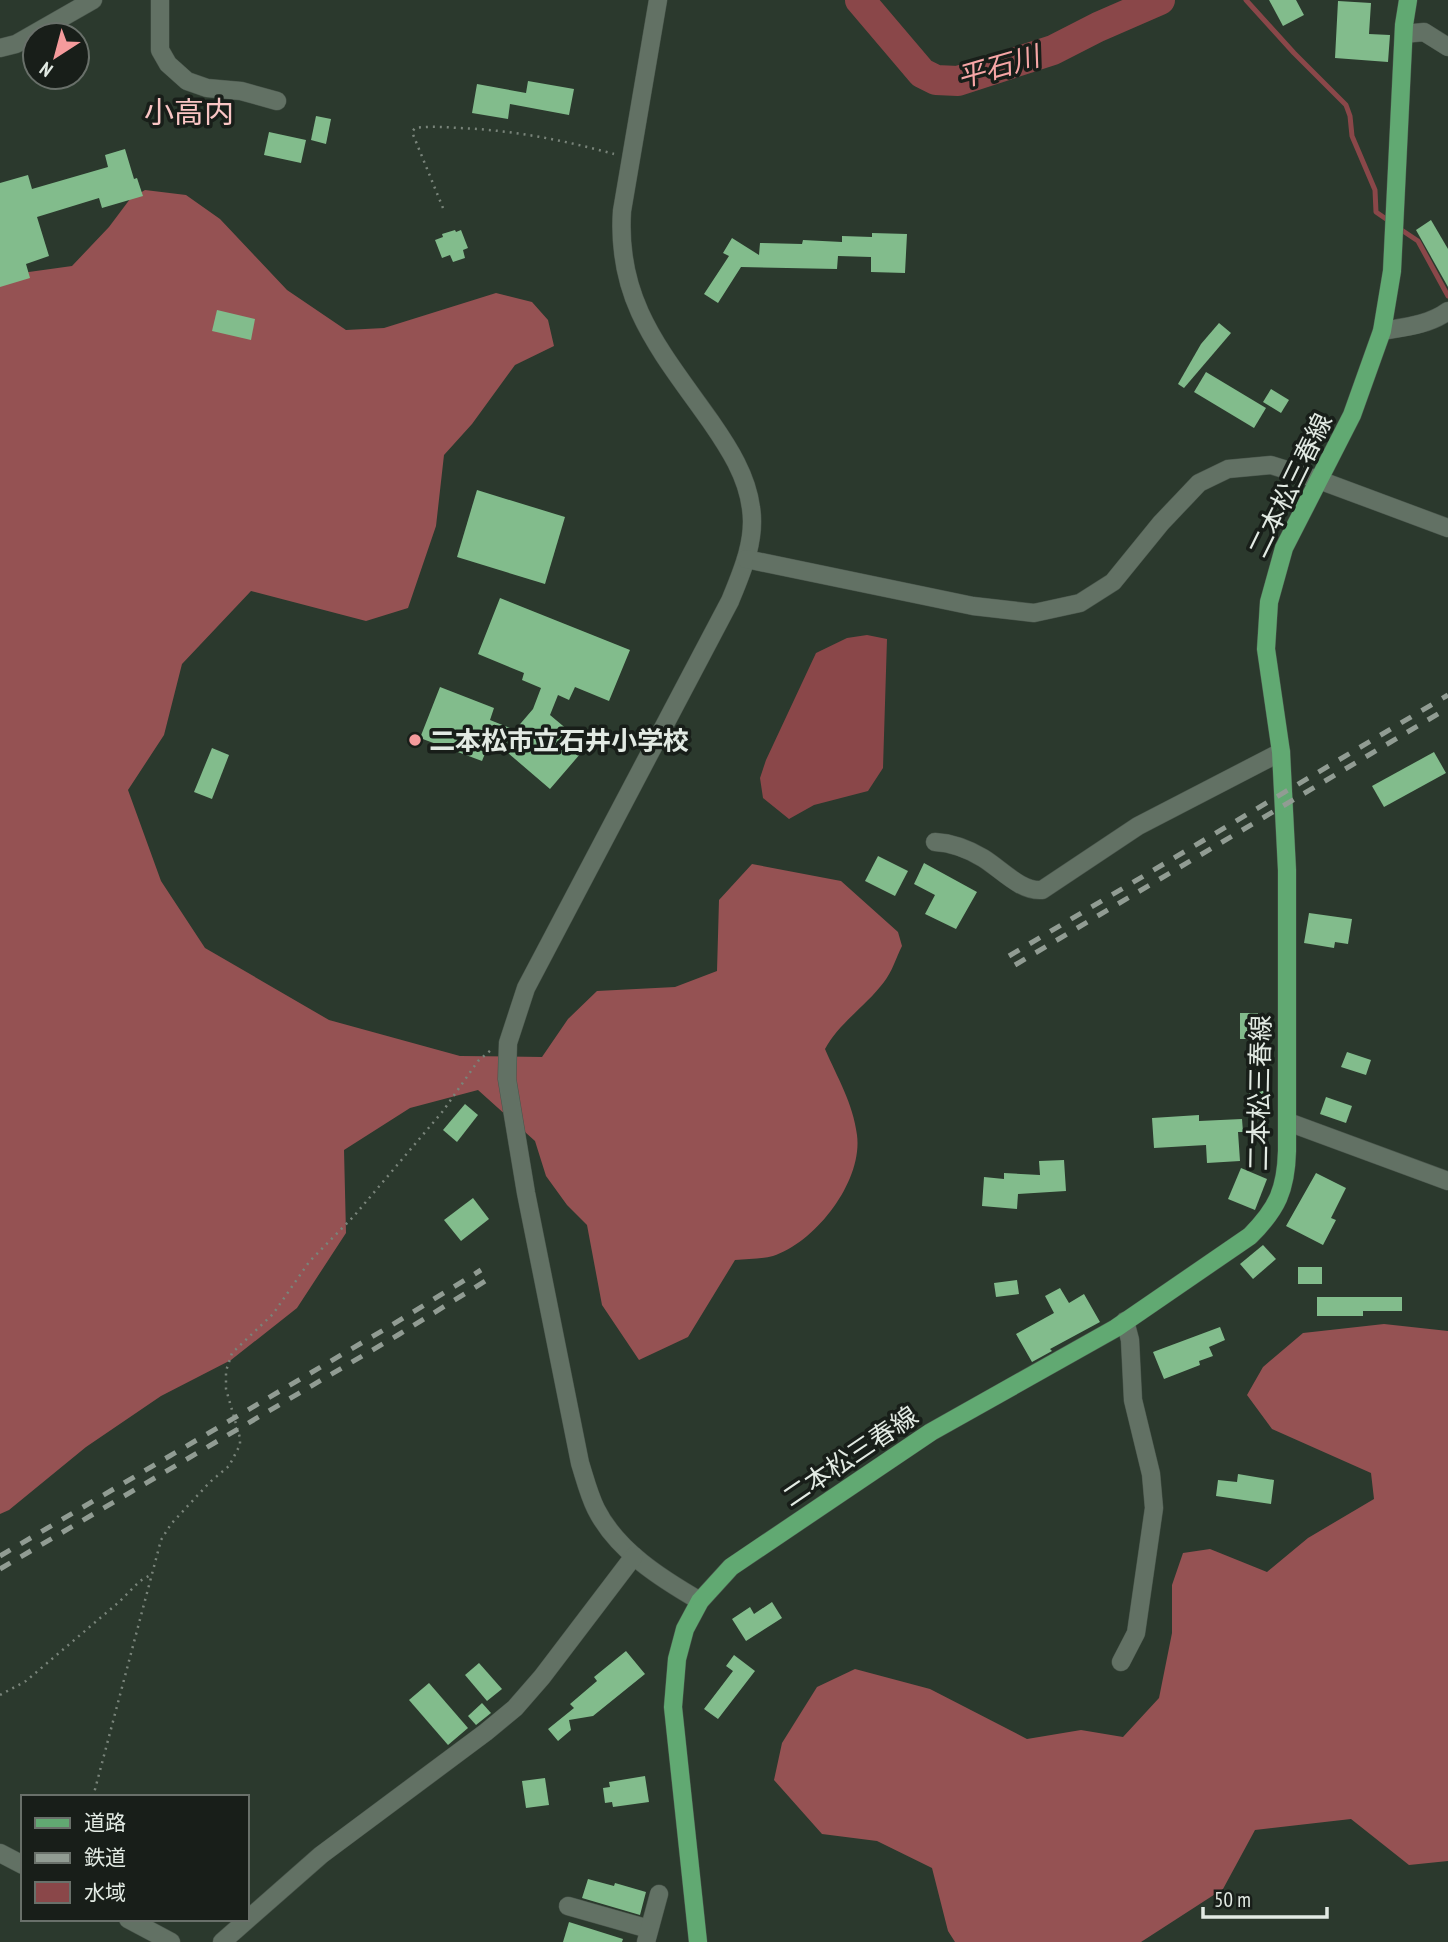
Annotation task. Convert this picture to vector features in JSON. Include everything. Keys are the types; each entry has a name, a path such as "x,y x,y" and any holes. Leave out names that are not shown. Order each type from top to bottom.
{"main road":[{"name":"二本松三春線","path":"698,1942 673,1707 677,1659 685,1629 700,1601 732,1567 920,1439 1125,1321 1250,1236 1276,1206 1286,1172 1287,870 1280,752 1266,649 1269,602 1284,548 1352,415 1382,331 1392,271 1408,0"}],"street":[{"path":"0,48 16,44 93,0"},
{"path":"160,0 160,50 168,64 187,81 207,88 241,91 277,101"},
{"path":"658,0 631,159 621,237 628,284 653,339 716,430 742,474 752,510 746,559 730,601 526,988 508,1043 507,1079 526,1193 580,1463 597,1510 634,1556 675,1587 700,1601"},
{"path":"1404,34 1424,32 1448,47"},
{"path":"1382,331 1417,325 1440,317 1448,311"},
{"path":"746,559 973,606 1034,613 1080,603 1113,582 1161,523 1199,483 1228,469 1272,465 1448,528"},
{"path":"935,842 961,847 1026,887 1035,891 1042,890 1138,826 1280,752"},
{"path":"1287,1122 1448,1181"},
{"path":"1121,1662 1136,1633 1154,1508 1151,1474 1133,1401 1130,1340 1125,1321"},
{"path":"248,1919 321,1855 515,1708 542,1677 634,1556"},
{"path":"0,1853 21,1863"},
{"path":"568,1906 648,1936 659,1894"},
{"path":"132,1921 172,1942"},
{"path":"222,1942 246,1921"}],"path":[{"path":"443,208 412,132 415,128 470,128 526,133 631,159"},
{"path":"94,1795 161,1540 171,1524 210,1482 229,1466 240,1445 226,1389 226,1371 232,1353 273,1314 309,1262 354,1216 443,1111 478,1061 495,1047 508,1043"},
{"path":"0,1695 26,1681 140,1581 152,1574"}],"shaded area":[{"path":"145,190 186,195 220,219 287,290 346,330 384,328 496,293 532,302 548,320 554,346 515,365 472,424 444,455 436,526 408,608 366,621 251,591 182,664 164,735 128,790 161,881 205,948 329,1020 460,1056 542,1057 568,1019 597,991 675,987 717,971 719,900 752,864 841,881 898,932 902,946 884,982 838,1031 825,1049 848,1101 857,1135 857,1153 844,1190 820,1224 789,1249 773,1256 735,1260 688,1337 639,1360 602,1305 587,1225 567,1205 546,1176 535,1141 478,1090 410,1108 344,1150 346,1233 297,1308 231,1360 161,1396 86,1447 9,1510 0,1514 0,276 72,266 109,227 130,199"},
{"path":"1384,1324 1448,1331 1448,1861 1409,1865 1351,1819 1255,1830 1223,1889 1141,1942 955,1942 948,1931 932,1868 877,1841 822,1834 774,1780 782,1743 817,1687 855,1669 930,1689 1027,1739 1081,1730 1123,1737 1159,1698 1172,1633 1172,1585 1183,1553 1210,1549 1267,1572 1308,1538 1374,1499 1371,1473 1272,1429 1247,1395 1263,1367 1303,1333"}],"water":[{"path":"867,635 887,639 883,768 868,791 814,805 789,819 763,798 760,778 766,760 816,653 847,638"}],"building":[{"path":"1269,0 1296,0 1304,15 1283,26"},
{"path":"1338,1 1371,3 1369,34 1390,35 1388,62 1335,58"},
{"path":"528,81 574,89 569,115 510,104 508,119 472,113 477,84 526,93"},
{"path":"316,116 331,119 326,144 311,140"},
{"path":"269,132 306,140 301,163 264,155"},
{"path":"125,149 134,179 137,178 143,196 102,208 99,198 37,217 49,256 26,264 30,278 0,287 0,183 28,175 32,189 108,167 105,155"},
{"path":"1431,220 1448,249 1448,287 1416,230"},
{"path":"461,230 468,248 463,250 465,258 453,262 450,255 442,258 435,240 443,237 442,234"},
{"path":"872,233 907,234 905,273 871,272 871,257 838,256 837,269 741,267 718,303 704,294 729,256 723,253 732,238 759,255 760,243 802,244 803,240 842,242 842,236 872,237"},
{"path":"217,310 255,319 251,340 212,331"},
{"path":"1219,323 1231,333 1184,388 1178,384 1201,344"},
{"path":"1206,372 1266,408 1254,428 1194,392"},
{"path":"1271,389 1289,400 1281,413 1263,402"},
{"path":"477,490 565,517 545,584 457,557"},
{"path":"500,598 630,650 609,701 575,687 569,700 558,695 550,715 587,746 550,789 508,753 488,746 482,761 420,738 440,687 494,708 490,720 515,730 533,709 541,688 522,680 524,673 478,654"},
{"path":"212,748 229,755 212,799 194,792"},
{"path":"1434,752 1446,773 1384,807 1372,786"},
{"path":"878,856 908,871 895,896 865,881"},
{"path":"924,863 977,892 956,929 925,914 935,895 914,884"},
{"path":"1309,913 1352,919 1348,944 1335,942 1334,948 1304,943"},
{"path":"1240,1013 1258,1013 1258,1025 1271,1025 1271,1039 1240,1039"},
{"path":"1347,1052 1371,1060 1366,1075 1341,1067"},
{"path":"1249,1091 1270,1091 1270,1109 1249,1109"},
{"path":"1326,1097 1352,1106 1346,1123 1320,1114"},
{"path":"465,1104 478,1115 457,1142 443,1130"},
{"path":"1199,1115 1199,1121 1242,1119 1243,1132 1238,1132 1240,1161 1207,1163 1206,1145 1154,1148 1152,1118"},
{"path":"1064,1160 1066,1191 1018,1194 1017,1209 982,1206 984,1177 1004,1179 1004,1173 1040,1175 1039,1161"},
{"path":"1241,1168 1267,1179 1255,1210 1228,1199"},
{"path":"1316,1173 1346,1188 1331,1218 1336,1220 1323,1245 1286,1226"},
{"path":"473,1198 489,1219 461,1241 444,1220"},
{"path":"1263,1245 1276,1259 1253,1279 1240,1264"},
{"path":"1298,1267 1322,1267 1322,1284 1298,1284"},
{"path":"1017,1280 1019,1294 996,1297 994,1283"},
{"path":"1060,1288 1069,1303 1084,1294 1100,1322 1032,1362 1016,1334 1054,1313 1045,1296"},
{"path":"1317,1297 1402,1297 1402,1311 1363,1311 1363,1316 1317,1316"},
{"path":"1220,1327 1225,1340 1209,1347 1213,1356 1199,1361 1200,1365 1164,1379 1153,1352"},
{"path":"1238,1474 1274,1480 1271,1504 1216,1496 1218,1480 1237,1482"},
{"path":"772,1602 782,1618 746,1641 732,1619 750,1607 754,1614"},
{"path":"626,1651 645,1674 593,1716 569,1720 571,1730 558,1741 548,1729 574,1708 570,1704 597,1681 594,1677"},
{"path":"734,1655 755,1671 718,1719 704,1709 733,1671 726,1666"},
{"path":"479,1663 502,1689 487,1701 465,1675"},
{"path":"429,1683 468,1728 448,1745 409,1700"},
{"path":"482,1703 491,1713 476,1725 468,1716"},
{"path":"645,1776 649,1802 613,1807 612,1802 605,1803 603,1788 610,1787 609,1782"},
{"path":"545,1778 549,1805 526,1808 522,1781"},
{"path":"588,1879 646,1892 640,1915 582,1898"},
{"path":"569,1922 623,1939 622,1942 563,1942"}],"waterway":[{"name":"平石川","path":"860,0 922,73 936,80 958,81 1053,50 1160,0"},
{"path":"1246,0 1346,105 1352,136 1375,190 1376,212 1392,223"},
{"path":"1400,229 1418,241 1448,296"}],"railway":[{"path":"1009,956 1448,695"},
{"path":"1015,965 1448,708"},
{"path":"0,1556 481,1270"},
{"path":"0,1569 487,1280"}],"place":[{"name":"二本松市立石井小学校","path":"415,740"}],"district":[{"name":"小高内","path":"189,111"}]}
